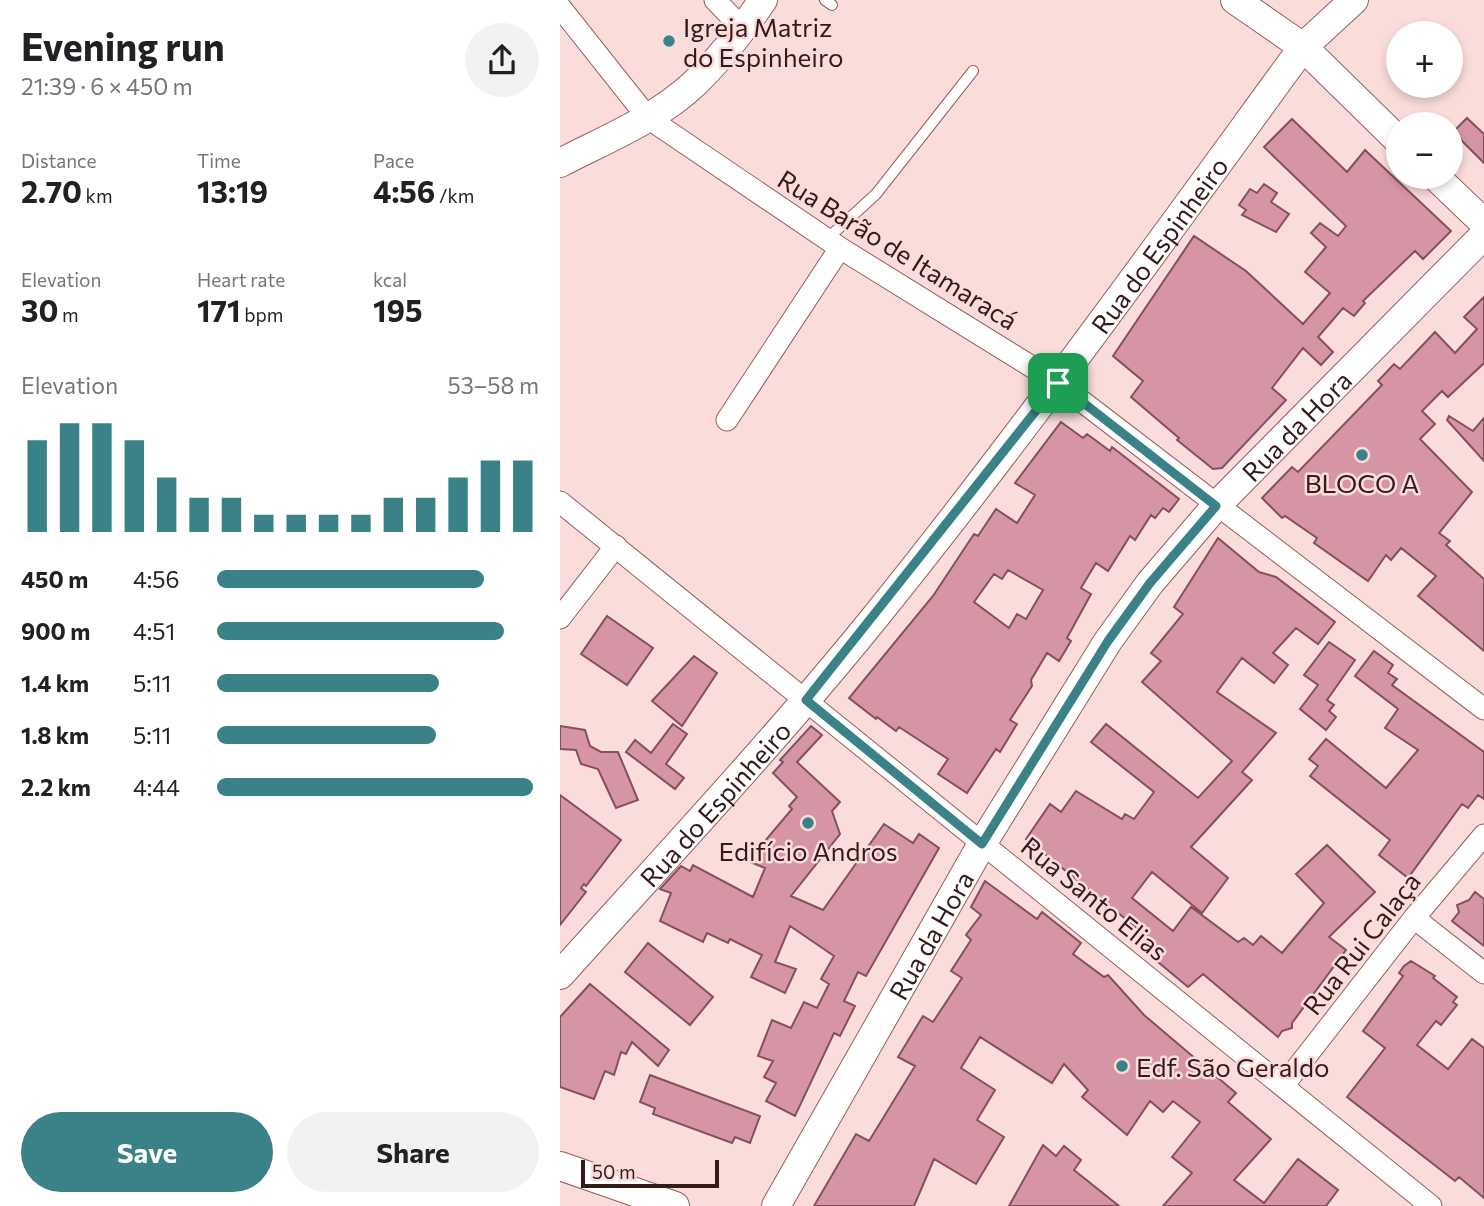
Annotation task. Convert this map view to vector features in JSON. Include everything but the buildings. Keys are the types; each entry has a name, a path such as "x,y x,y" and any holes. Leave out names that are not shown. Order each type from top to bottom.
{"street":[{"path":"715,0 743,29"},
{"path":"560,163 648,118 694,84 743,29 763,0"},
{"path":"1235,0 1303,47 1386,128"},
{"name":"Rua do Espinheiro","path":"560,975 806,700 1058,383 1303,47 1354,0"},
{"name":"Rua Barão de Itamaracá","path":"560,7 648,118 834,244 1058,383 1484,709"},
{"path":"1449,189 1484,223"},
{"name":"Rua da Hora","path":"776,1206 982,844 1108,641 1150,583 1216,506 1484,235"},
{"path":"727,420 834,244"},
{"name":"Rua Santo Elias","path":"560,502 1431,1206"},
{"path":"560,618 616,546"},
{"name":"Rua Rui Calaça","path":"1283,1086 1414,918 1484,835"},
{"path":"1414,918 1484,973"},
{"path":"560,1166 675,1206"}],"lane":[{"path":"834,244 973,71"}],"place":[{"name":"Igreja Matriz do Espinheiro","path":"669,41"},
{"name":"BLOCO A","path":"1362,455"},
{"name":"Edifício Andros","path":"808,823"},
{"name":"Edf. São Geraldo","path":"1122,1066"}],"route":[{"path":"1058,383 1216,506 1150,583 1108,641 982,844 806,700 873,620 1058,383"}]}
